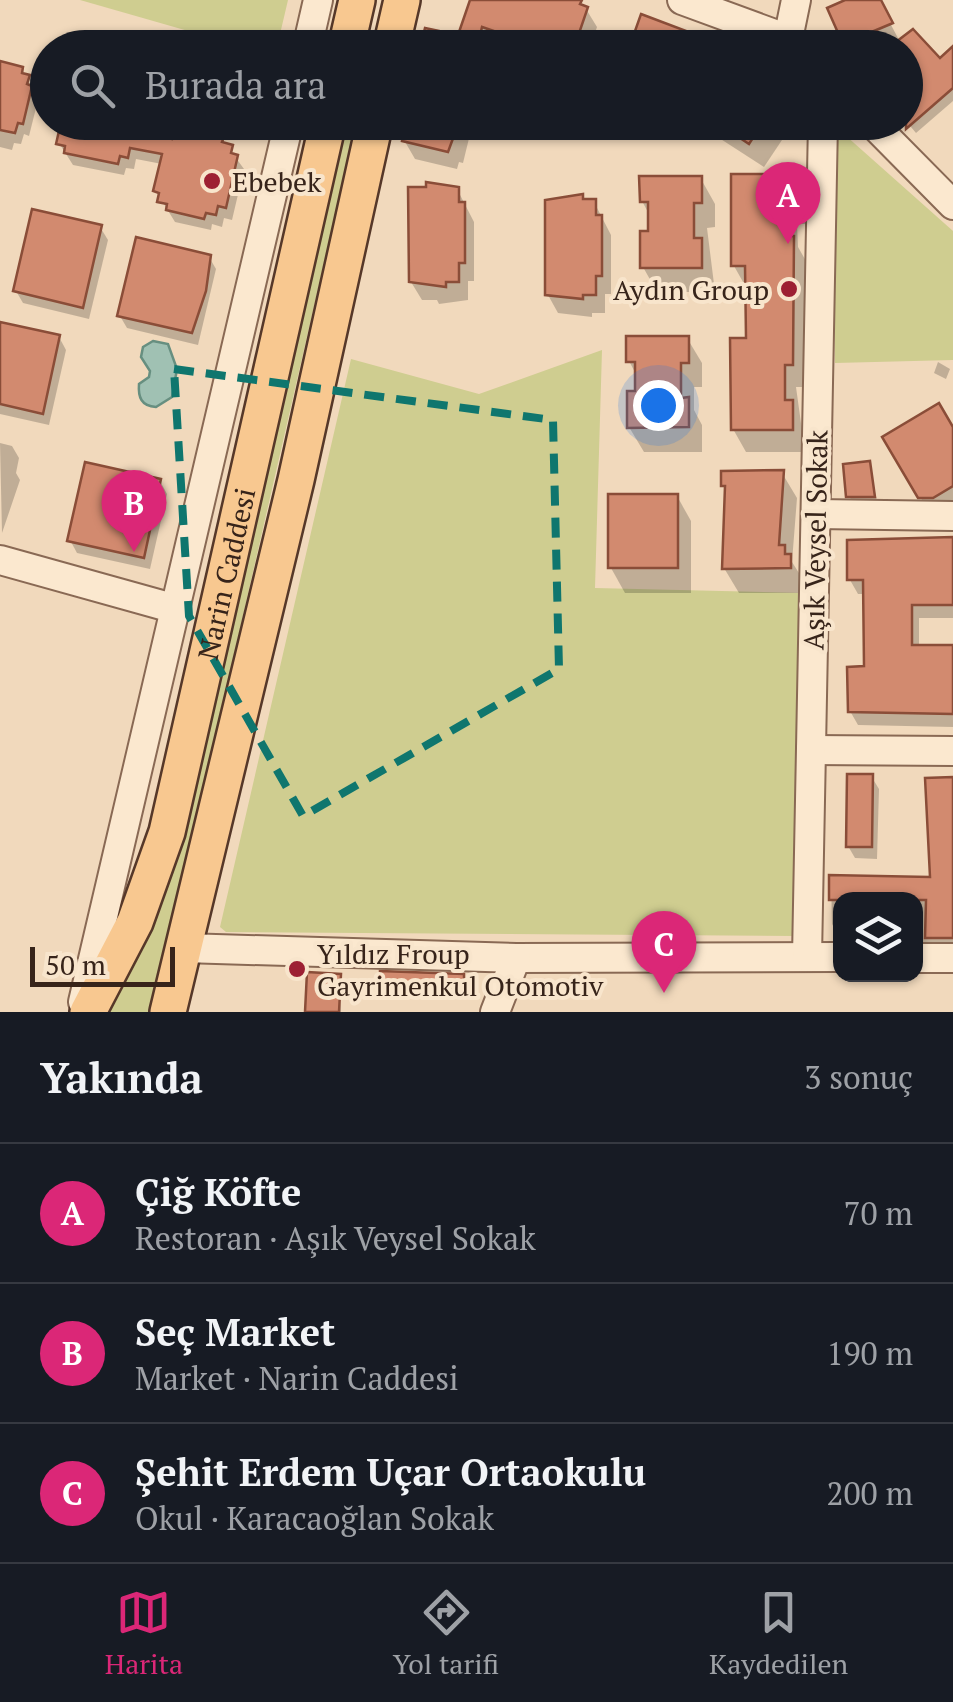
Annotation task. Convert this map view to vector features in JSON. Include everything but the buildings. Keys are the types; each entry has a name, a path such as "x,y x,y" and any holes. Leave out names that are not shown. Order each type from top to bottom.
{"main road":[{"path":"350,30 357,0"},
{"path":"396,30 402,0"},
{"name":"Narin Caddesi","path":"88,1012 136,922 167,832 324,140"},
{"name":"Narin Caddesi","path":"168,1012 296,480 371,140"}],"street":[{"path":"311,30 318,0"},
{"path":"682,0 759,30"},
{"path":"793,30 796,0"},
{"path":"80,1012 286,140"},
{"name":"Aşık Veysel Sokak","path":"808,958 823,140"},
{"path":"889,140 953,205"},
{"path":"817,514 953,516"},
{"path":"0,560 176,609"},
{"path":"810,750 953,751"},
{"path":"184,948 516,958 833,958"},
{"path":"494,1012 516,958"},
{"path":"923,958 953,958"}],"highlighted area":[{"path":"174,369 553,420 559,669 303,816 189,616"}],"shaded area":[{"path":"80,0 288,0 281,30 185,30"},
{"path":"341,140 352,140 152,1012 103,1012 133,964 168,884"},
{"path":"832,140 851,140 953,231 953,360 835,363"},
{"path":"153,341 168,344 177,369 172,397 156,407 144,403 139,389 150,371 141,357 143,347"},
{"path":"602,350 595,588 803,593 796,936 226,932 220,927 351,359 479,394"}],"place":[{"name":"Ebebek","path":"212,181"},
{"name":"Çiğ Köfte","path":"788,244"},
{"name":"Aydın Group","path":"789,289"},
{"name":"Seç Market","path":"134,552"},
{"name":"Yıldız Froup Gayrimenkul Otomotiv","path":"297,969"},
{"name":"Şehit Erdem Uçar Ortaokulu","path":"664,993"}]}
